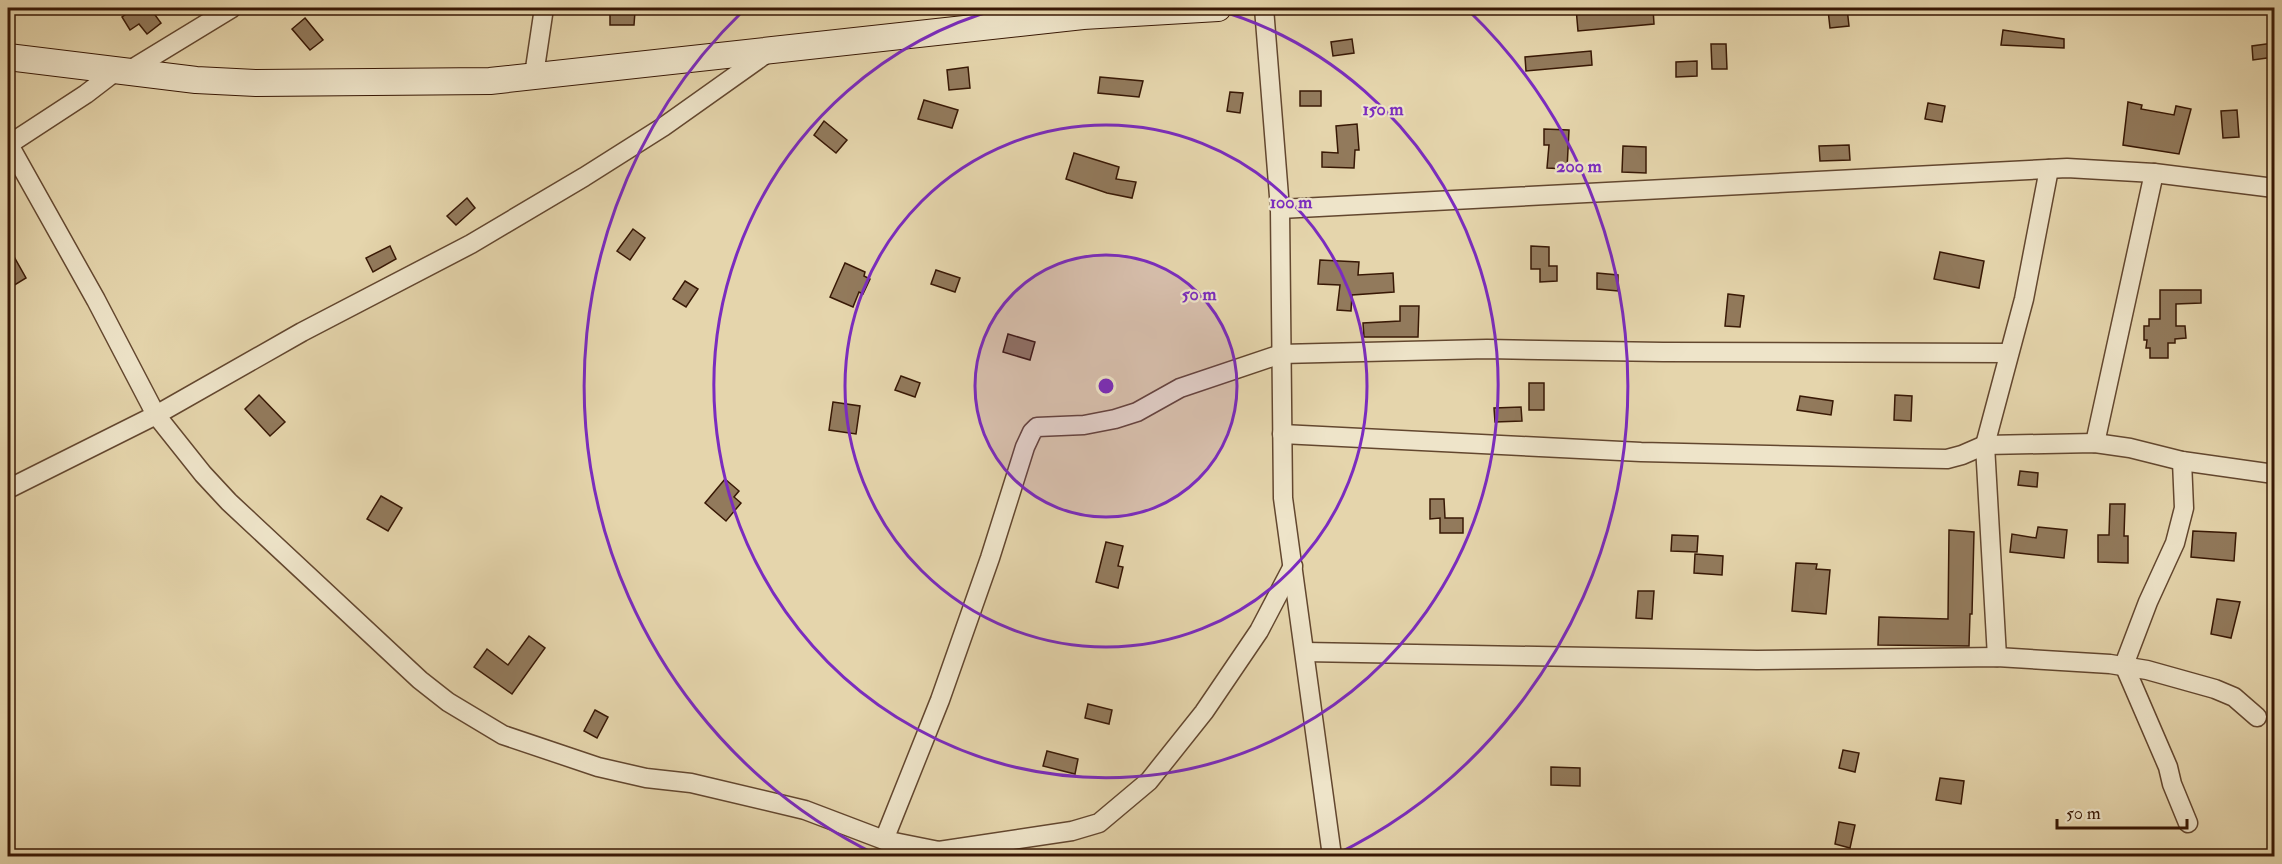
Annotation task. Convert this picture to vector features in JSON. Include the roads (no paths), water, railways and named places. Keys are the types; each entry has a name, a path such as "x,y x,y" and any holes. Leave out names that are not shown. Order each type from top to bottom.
{"street":[{"path":"232,8 122,71 8,144 96,300 156,415 203,474 229,502 420,680 478,721 513,739 598,767 646,778 691,783 805,810 884,840 939,851 1072,831 1099,823 1149,781 1204,712 1259,631 1293,566"},
{"path":"534,75 544,8"},
{"path":"8,57 196,80 256,83 490,81 1083,16 1218,8"},
{"path":"1264,8 1280,209 1283,498 1332,856"},
{"path":"8,489 156,415 302,332 471,244 539,205 663,127 773,49"},
{"path":"1280,209 2049,169 2154,174 2274,188"},
{"path":"1997,657 1986,445 2024,299 2049,169"},
{"path":"2095,443 2154,174"},
{"path":"884,840 940,700 990,558 1021,458 1032,432 1037,427 1084,425 1115,419 1137,411 1180,388 1281,354 1487,349 1663,352 2009,352"},
{"path":"1282,434 1641,452 1947,459 1986,445 2095,443 2130,448 2182,461 2274,474"},
{"path":"2182,461 2184,508 2175,543 2124,665 2168,767 2172,784 2188,823"},
{"path":"1305,652 1757,660 1997,657 2124,665 2234,696 2257,717"}]}
